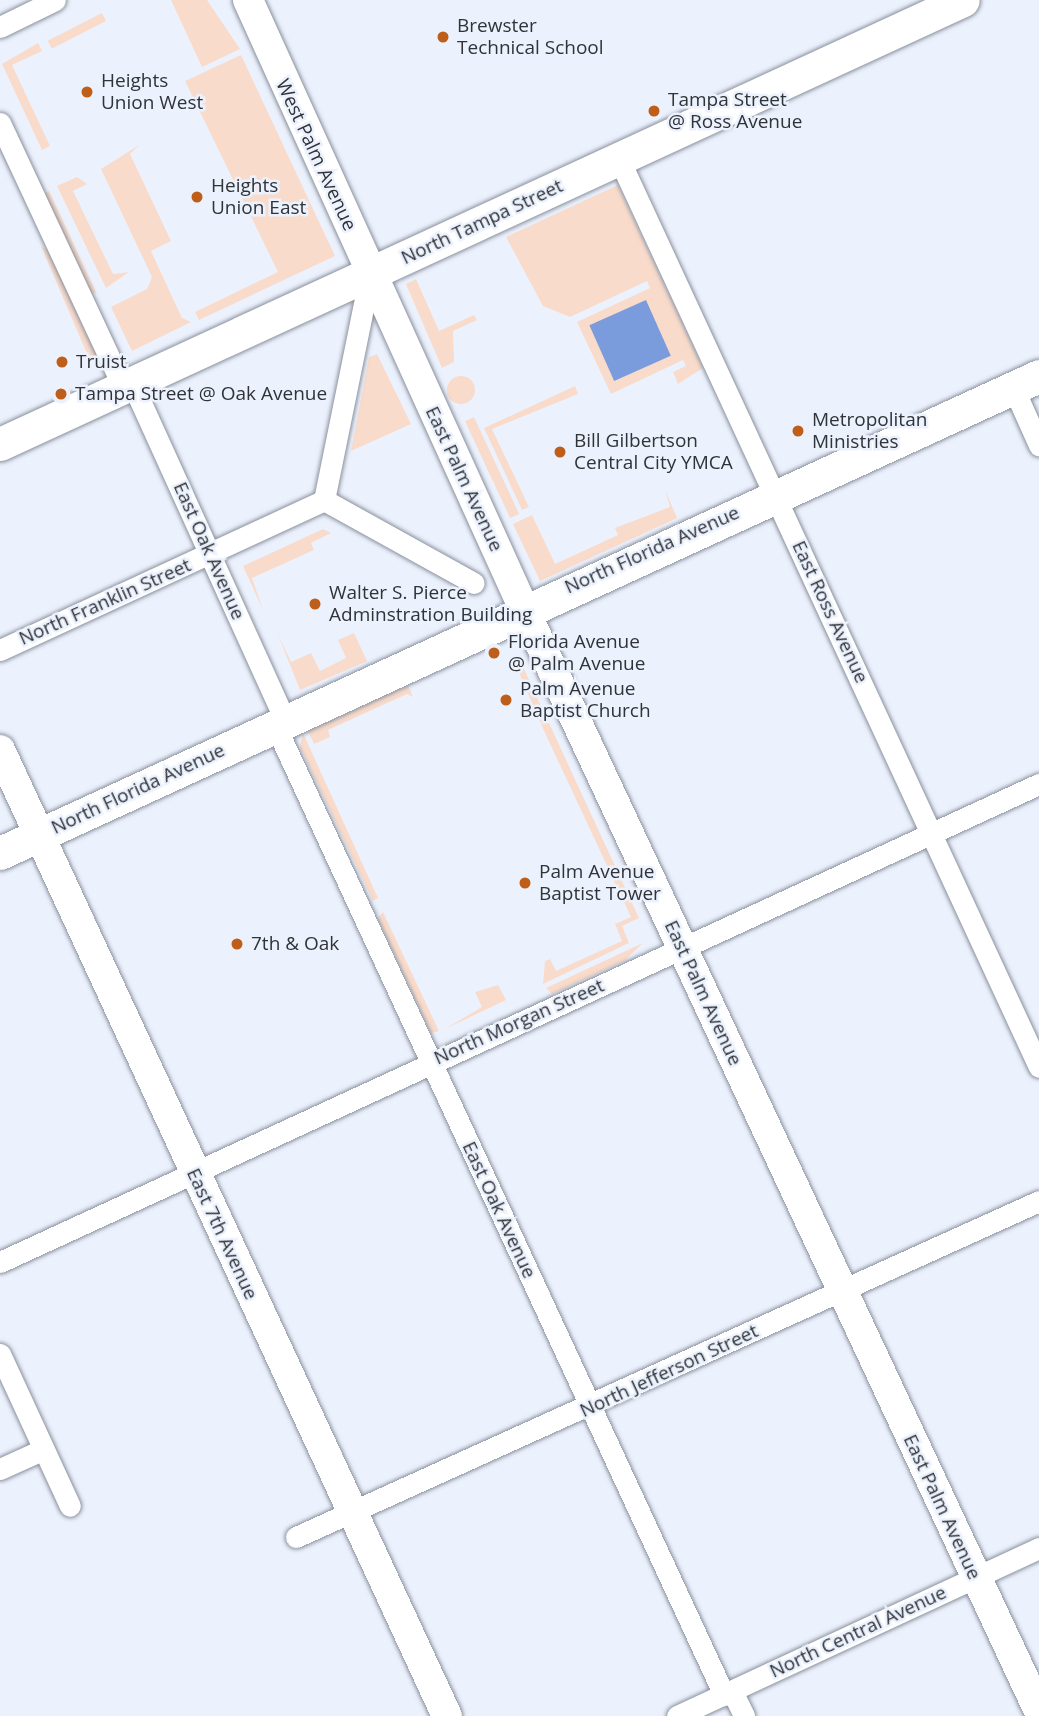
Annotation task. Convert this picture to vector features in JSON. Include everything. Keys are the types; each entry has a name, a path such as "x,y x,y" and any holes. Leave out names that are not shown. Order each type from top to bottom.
{"main road":[{"name":"North Tampa Street","path":"0,444 963,0"},
{"name":"North Florida Avenue","path":"0,853 523,607 1026,382"}],"street":[{"path":"0,27 55,0"},
{"name":"West Palm Avenue","path":"233,0 261,36"},
{"name":"West Palm Avenue","path":"248,0 261,36 370,273"},
{"name":"East Oak Avenue","path":"0,123 212,553 280,722 431,1062 591,1408 728,1693 744,1716"},
{"name":"East Ross Avenue","path":"619,159 934,833 1039,1067"},
{"path":"370,273 324,500 474,583"},
{"name":"East Palm Avenue","path":"370,273 1039,1712"},
{"path":"1026,382 1039,445"},
{"name":"North Franklin Street","path":"0,650 324,500"},
{"name":"East 7th Avenue","path":"0,750 447,1716"},
{"name":"North Morgan Street","path":"0,1262 1039,785"},
{"name":"North Jefferson Street","path":"296,1537 591,1408 1039,1201"},
{"path":"0,1354 70,1506"},
{"path":"0,1469 44,1449"},
{"name":"North Central Avenue","path":"677,1716 1039,1548"}],"shaded area":[{"path":"171,0 207,0 240,49 202,67"},
{"path":"102,13 106,21 52,49 48,41"},
{"path":"38,43 42,51 12,65 50,146 42,150 2,64"},
{"path":"241,55 335,256 199,320 195,312 278,272 185,81"},
{"path":"139,145 130,154 171,241 151,251 182,318 191,322 132,351 111,307 147,289 152,277 101,169"},
{"path":"77,177 87,184 73,191 113,274 129,272 106,288 57,186"},
{"path":"618,185 703,368 678,384 673,372 686,366 683,360 611,394 577,322 650,288 647,281 570,317 543,306 506,237"},
{"path":"49,191 96,293 90,295 43,194"},
{"path":"41,246 50,252 99,359 91,363"},
{"path":"416,279 439,331 474,315 477,320 453,331 454,362 442,368 406,284"},
{"path":"377,354 411,424 351,451 369,357"},
{"path":"461,376 471,380 475,390 471,400 461,404 451,400 447,390 451,380"},
{"path":"575,386 578,394 492,429 529,507 522,510 484,428"},
{"path":"474,417 519,514 510,518 465,421"},
{"path":"665,490 677,518 540,581 513,524 532,515 555,564 618,535 615,528 670,507"},
{"path":"323,529 331,533 311,543 314,550 252,578 263,610 243,566"},
{"path":"277,632 291,662 311,653 320,671 346,658 338,640 354,633 367,661 300,690"},
{"path":"519,658 639,918 622,926 629,943 543,984 545,961 550,959 556,971 622,941 615,924 631,917 545,733 514,661"},
{"path":"408,685 413,697 407,694 328,730 330,737 314,744 308,731"},
{"path":"303,733 378,898 373,901 300,747"},
{"path":"383,912 439,1031 431,1033 378,918"},
{"path":"643,943 624,961 552,994 546,988"},
{"path":"498,985 506,1000 445,1029 482,1007 475,992"}],"water":[{"path":"646,300 671,356 614,381 589,325"}],"place":[{"name":"Brewster Technical School","path":"443,37"},
{"name":"Heights Union West","path":"87,92"},
{"name":"Tampa Street @ Ross Avenue","path":"654,111"},
{"name":"Heights Union East","path":"197,197"},
{"name":"Truist","path":"62,362"},
{"name":"Tampa Street @ Oak Avenue","path":"61,394"},
{"name":"Metropolitan Ministries","path":"798,431"},
{"name":"Bill Gilbertson Central City YMCA","path":"560,452"},
{"name":"Walter S. Pierce Adminstration Building","path":"315,604"},
{"name":"Florida Avenue @ Palm Avenue","path":"494,653"},
{"name":"Palm Avenue Baptist Church","path":"506,700"},
{"name":"Palm Avenue Baptist Tower","path":"525,883"},
{"name":"7th & Oak","path":"237,944"}]}
